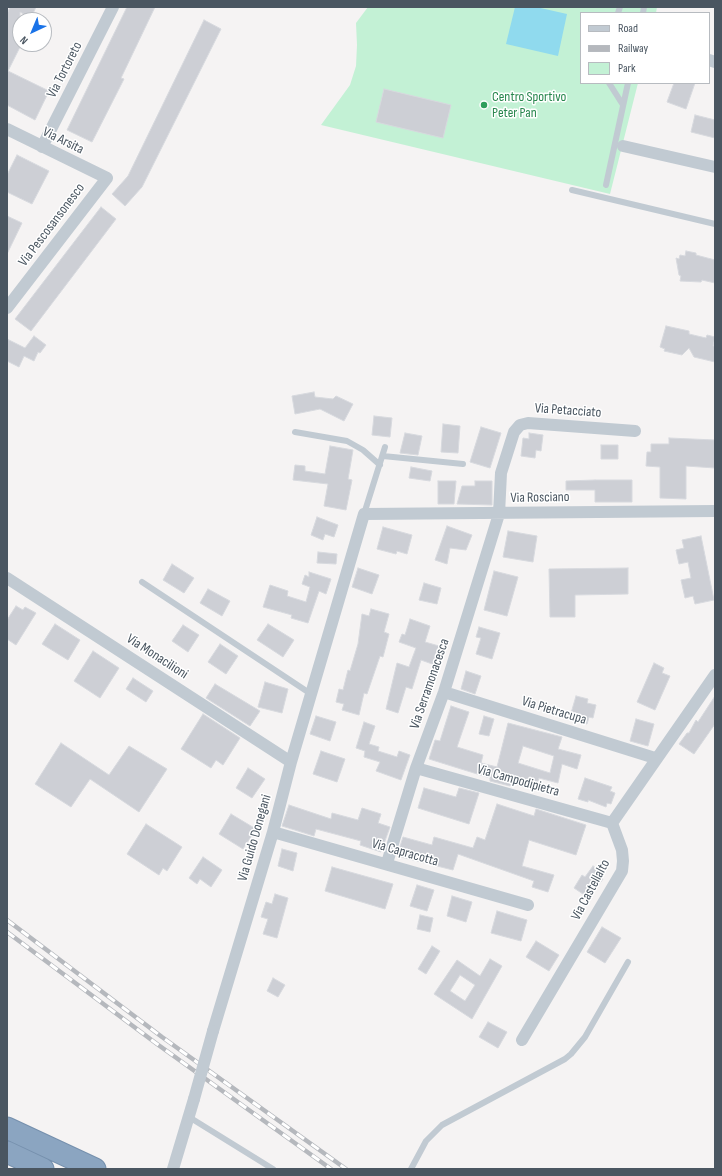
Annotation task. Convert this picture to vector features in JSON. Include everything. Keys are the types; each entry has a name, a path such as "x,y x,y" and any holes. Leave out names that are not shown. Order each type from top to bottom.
{"highway":[{"path":"7,1128 95,1169"},
{"path":"7,1152 43,1169"}],"street":[{"name":"Via Tortoreto","path":"42,147 114,7"},
{"name":"Via Arsita","path":"7,129 107,178"},
{"path":"623,146 715,167"},
{"name":"Via Pescosansonesco","path":"7,308 107,178"},
{"name":"Via Petacciato","path":"499,514 502,466 514,432 520,425 528,423 635,431"},
{"name":"Via Rosciano","path":"364,514 715,511"},
{"name":"Via Guido Donegani","path":"173,1169 273,832 291,762 364,514"},
{"name":"Via Serramonacesca","path":"388,863 416,768 444,692 499,514"},
{"name":"Via Monacilioni","path":"7,578 291,762"},
{"path":"612,823 655,758 715,675"},
{"name":"Via Pietracupa","path":"444,692 655,758"},
{"name":"Via Campodipietra","path":"416,768 612,823"},
{"name":"Via Castellalto","path":"522,1040 622,871 624,861 622,850 612,823"},
{"name":"Via Capracotta","path":"273,832 388,863 528,905"}],"lane":[{"path":"611,84 623,105"},
{"path":"606,185 628,84"},
{"path":"572,190 715,224"},
{"path":"296,432 347,440 359,446 380,465"},
{"path":"364,514 386,447"},
{"path":"382,456 463,464"},
{"path":"142,582 311,694"},
{"path":"411,1169 426,1141 442,1125 565,1059 571,1054 585,1037 628,962"},
{"path":"189,1117 273,1169"}],"green space":[{"name":"Centro Sportivo Peter Pan","path":"368,7 657,7 656,12 580,12 580,84 638,84 610,194 321,125 350,85 356,66 356,23"}],"water":[{"path":"515,7 536,7 567,14 558,56 506,44"}],"building":[{"path":"10,7 36,7 34,12 12,12 12,52 18,52 8,71 49,91 35,120 7,105 7,14"},
{"path":"127,7 155,7 121,78 124,79 92,142 67,130"},
{"path":"204,20 221,29 142,187 125,206 112,194 128,176"},
{"path":"674,84 695,84 686,109 667,102"},
{"path":"384,89 451,105 443,138 376,122"},
{"path":"695,115 715,120 715,138 691,132"},
{"path":"17,155 49,171 32,204 7,192 7,175"},
{"path":"101,207 116,219 31,331 15,319"},
{"path":"7,216 22,223 7,254"},
{"path":"686,251 715,260 715,283 702,280 701,282 680,281 681,276 679,275 676,258 679,259 680,255 685,256"},
{"path":"666,326 689,331 689,334 706,338 707,335 715,337 713,346 715,346 715,362 694,357 689,348 682,355 664,351 665,349 660,347"},
{"path":"34,336 46,345 40,353 38,352 34,361 24,356 19,367 7,361 7,339 25,348"},
{"path":"314,392 315,397 333,399 336,396 353,404 344,421 320,409 295,414 292,396"},
{"path":"374,416 392,418 390,437 372,435"},
{"path":"443,424 460,426 458,453 441,452"},
{"path":"481,427 501,433 490,468 470,462"},
{"path":"405,433 422,436 418,455 400,453"},
{"path":"529,433 543,435 541,451 536,450 535,458 521,456 523,438 529,439"},
{"path":"669,438 715,440 715,468 686,466 686,499 660,498 660,467 646,466 647,452 651,452 651,444 669,444"},
{"path":"601,445 618,445 618,459 601,459"},
{"path":"330,446 353,450 348,479 352,480 346,510 324,506 328,484 293,480 295,465 305,466 305,471 325,474"},
{"path":"411,467 432,471 430,481 409,478"},
{"path":"632,480 632,502 595,502 595,490 566,490 566,481"},
{"path":"438,481 456,481 454,504 438,504"},
{"path":"475,481 492,481 492,505 457,504 462,486 475,486"},
{"path":"317,517 338,525 334,537 325,534 323,540 311,535"},
{"path":"447,526 472,535 466,550 450,548 447,564 435,560"},
{"path":"383,527 412,535 407,554 397,551 396,554 377,549"},
{"path":"508,531 537,536 533,562 503,557"},
{"path":"701,536 714,600 695,604 693,596 685,598 681,580 691,578 688,562 679,564 676,550 684,548 682,540"},
{"path":"318,552 337,554 336,564 317,563"},
{"path":"172,564 194,578 184,593 163,580"},
{"path":"358,568 379,575 372,594 352,587"},
{"path":"628,568 628,594 575,595 575,617 550,617 549,569"},
{"path":"494,571 518,577 507,616 484,610"},
{"path":"309,572 331,579 326,594 319,591 308,623 291,618 292,615 263,607 270,585 288,591 287,596 306,602 310,587 302,584 305,575 309,577"},
{"path":"424,583 441,588 437,604 419,600"},
{"path":"208,589 230,601 222,616 200,603"},
{"path":"16,606 23,610 25,607 36,613 16,645 7,639 7,620"},
{"path":"371,609 389,614 384,632 389,634 383,657 380,656 367,694 364,693 359,715 342,710 344,704 336,702 339,689 343,690 348,670 350,671 358,644 362,614 369,616"},
{"path":"410,619 430,626 425,642 439,646 437,652 439,653 435,665 421,660 412,689 406,687 398,713 386,709 397,663 409,667 416,648 399,642 402,634 405,635"},
{"path":"55,624 80,640 68,660 42,644"},
{"path":"268,624 294,640 283,657 257,640"},
{"path":"183,625 199,635 188,652 172,641"},
{"path":"479,627 500,633 492,659 476,654 481,638 476,637"},
{"path":"220,644 238,656 226,674 208,662"},
{"path":"93,651 119,668 100,698 74,681"},
{"path":"654,663 664,668 662,673 670,676 655,710 637,702"},
{"path":"466,671 481,676 475,694 461,689"},
{"path":"133,678 153,691 146,702 126,689"},
{"path":"265,682 288,689 282,713 258,707"},
{"path":"215,684 260,711 250,726 206,698"},
{"path":"576,696 588,699 587,703 596,705 593,718 589,717 587,724 569,720"},
{"path":"715,696 715,724 694,754 679,744 687,733 689,733 696,720 698,722"},
{"path":"451,706 469,712 457,747 483,755 481,763 497,767 508,723 562,737 558,749 581,755 577,769 562,764 558,783 539,778 535,790 511,783 510,786 490,781 490,778 429,759 435,740 440,741","holes":["523,746 554,756 550,773 518,763"]},
{"path":"203,714 240,738 223,765 216,760 211,768 181,749"},
{"path":"316,716 336,722 330,741 310,734"},
{"path":"484,716 494,719 489,736 479,734"},
{"path":"636,719 654,724 648,746 630,741"},
{"path":"364,722 375,726 369,744 379,747 378,751 397,757 399,751 410,755 401,780 376,771 380,762 364,757 365,751 356,748"},
{"path":"61,743 109,775 129,746 167,769 139,812 90,779 71,807 35,784"},
{"path":"321,751 345,759 337,782 313,774"},
{"path":"248,768 265,779 252,798 236,788"},
{"path":"585,778 612,787 610,791 615,793 611,804 607,803 606,807 588,800 588,802 578,799"},
{"path":"424,788 456,797 459,788 479,793 469,824 418,808"},
{"path":"497,804 534,816 536,809 586,825 576,855 529,840 522,866 554,875 548,892 532,887 534,881 458,854 453,870 397,856 403,837 432,845 434,837 473,848 477,837 485,840"},
{"path":"289,805 331,819 332,813 358,820 362,808 381,814 378,823 390,827 381,852 360,845 361,841 316,829 314,836 282,826"},
{"path":"231,814 256,829 243,849 219,834"},
{"path":"146,824 182,847 167,871 163,868 159,875 127,854"},
{"path":"282,849 297,853 293,871 278,866"},
{"path":"203,857 222,870 211,887 200,879 197,884 189,878"},
{"path":"593,866 601,871 598,876 603,879 594,891 591,889 586,896 574,888 582,875 585,877"},
{"path":"332,867 393,884 385,909 325,891"},
{"path":"417,885 434,890 427,911 410,906"},
{"path":"275,894 288,898 277,938 263,934 268,919 261,917 266,902 272,904"},
{"path":"452,896 472,902 466,922 447,916"},
{"path":"497,911 527,920 521,941 491,933"},
{"path":"420,915 433,918 430,932 417,929"},
{"path":"602,927 621,938 605,963 587,952"},
{"path":"536,941 559,955 549,971 526,957"},
{"path":"432,946 440,951 426,974 418,969"},
{"path":"490,959 502,966 472,1019 434,994 457,960 480,976","holes":["460,975 475,985 465,1001 450,991"]},
{"path":"273,978 285,985 278,997 267,991"},
{"path":"488,1022 507,1032 498,1048 479,1037"}],"railway":[{"path":"7,920 162,1037 346,1169"},
{"path":"7,932 157,1044 331,1169"}],"place":[{"name":"Centro Sportivo Peter Pan","path":"484,105"}]}
